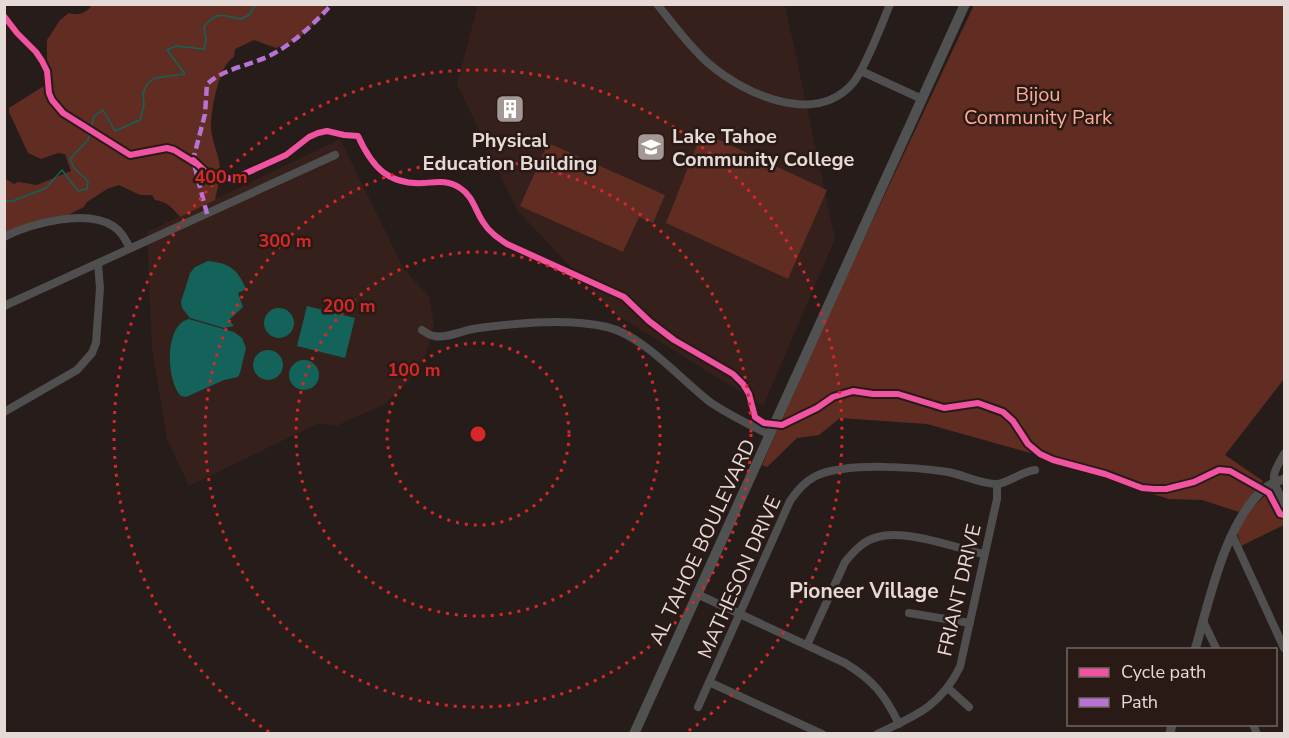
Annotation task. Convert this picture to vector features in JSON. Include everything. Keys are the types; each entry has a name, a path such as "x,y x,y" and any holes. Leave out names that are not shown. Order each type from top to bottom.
{"main road":[{"name":"AL TAHOE BOULEVARD","path":"634,734 965,4"}],"street":[{"path":"657,4 708,63 738,84 772,98 799,104 824,102 846,90 861,71 890,4"},
{"path":"861,71 922,99"},
{"path":"4,306 335,155"},
{"path":"4,237 38,224 93,219 114,227 124,237 130,248"},
{"path":"4,412 76,370 92,353 96,343 100,288 98,264"},
{"path":"422,330 433,336 442,336 476,328 545,323 608,328 628,337 672,368 688,385 712,403 770,435"},
{"path":"1284,453 1273,474 1274,482 1284,504"},
{"name":"MATHESON DRIVE","path":"698,707 790,501 797,490 816,476 858,468 950,472 997,484"},
{"path":"997,484 1022,472 1035,470"},
{"path":"1196,648 1232,535 1240,519 1262,490 1284,479"},
{"name":"FRIANT DRIVE","path":"877,734 926,710 948,688 960,667 997,499 997,484"},
{"path":"1232,535 1284,648"},
{"path":"807,645 845,562 864,543 877,537 907,536 984,554"},
{"path":"697,594 845,663 874,684 885,697 899,724"},
{"path":"909,613 970,623"},
{"path":"1203,621 1216,648"},
{"path":"709,682 822,734"},
{"path":"948,688 969,707"}],"shaded area":[{"name":"Lake Tahoe Community College","path":"478,5 785,5 835,239 763,406 614,313 517,210 457,84"},
{"path":"340,139 405,271 429,296 434,325 426,354 409,381 385,404 336,426 319,423 189,486 167,439 152,349 147,232"}],"green space":[{"path":"92,4 326,5 318,20 298,39 276,48 254,40 235,49 234,57 224,68 217,88 211,119 211,131 220,172 215,200 180,217 169,206 155,200 152,195 140,195 119,185 107,189 87,202 84,207 58,220 5,236 4,178 14,184 18,182 37,185 71,171 65,154 58,153 41,159 28,153 9,108 47,84 47,40 60,20 69,13 85,12"},
{"name":"Bijou Community Park","path":"974,5 1284,5 1284,379 1225,455 1263,481 1239,512 1202,500 1169,499 1041,456 927,424 840,418 819,435 797,438 767,467 762,465 831,309"},
{"path":"702,132 827,190 788,279 666,223"},
{"path":"548,143 665,195 653,223 639,217 623,252 520,206"},
{"path":"1269,492 1279,501 1283,511 1284,525 1241,546 1237,532 1251,509"}],"water":[{"path":"208,261 228,266 240,277 246,289 238,293 243,307 229,320 234,326 224,328 190,318 182,308 181,302 190,273 195,267"},
{"path":"307,306 355,318 345,358 297,346"},
{"path":"279,308 285,309 293,317 293,329 285,337 279,338 273,337 265,329 264,323 265,317 273,309"},
{"path":"189,319 234,332 242,338 246,348 238,377 224,380 186,397 181,396 172,379 170,354 175,331 181,323"},
{"path":"268,350 278,355 283,365 278,375 268,380 258,375 253,365 258,355"},
{"path":"304,360 314,365 319,375 314,385 304,390 294,385 289,375 294,365"}],"waterway":[{"path":"4,201 13,201 46,188 62,170 78,191 87,189 88,181 74,168 70,159 88,140 94,116 103,110 115,131 140,120 144,105 143,93 147,84 155,78 185,74 167,50 176,46 204,49 206,39 204,27 213,18 224,16 241,19 249,15 256,4"}],"marked path":[{"path":"207,214 193,160 205,114 207,84 222,74 263,59 288,45 332,4"}],"cycle path":[{"path":"4,16 42,61 47,71 49,93 63,113 130,155 167,148 195,163 193,160 208,174 233,179 286,155 309,137 327,131 358,136 376,165 383,172 400,181 443,182 456,185 468,195 488,229 504,242 624,297 649,321 674,340 733,374 749,394 755,417 764,423 782,425 817,408 833,397 853,391 898,394 944,408 978,403 1003,412 1013,421 1028,444 1040,454 1053,460 1105,474 1142,488 1154,489 1166,489 1194,482 1219,470 1230,471 1269,493 1280,514 1284,515"}],"place":[{"name":"Physical Education Building","path":"510,109"},
{"name":"Lake Tahoe Community College","path":"651,147"}],"district":[{"name":"Pioneer Village","path":"864,591"}]}
